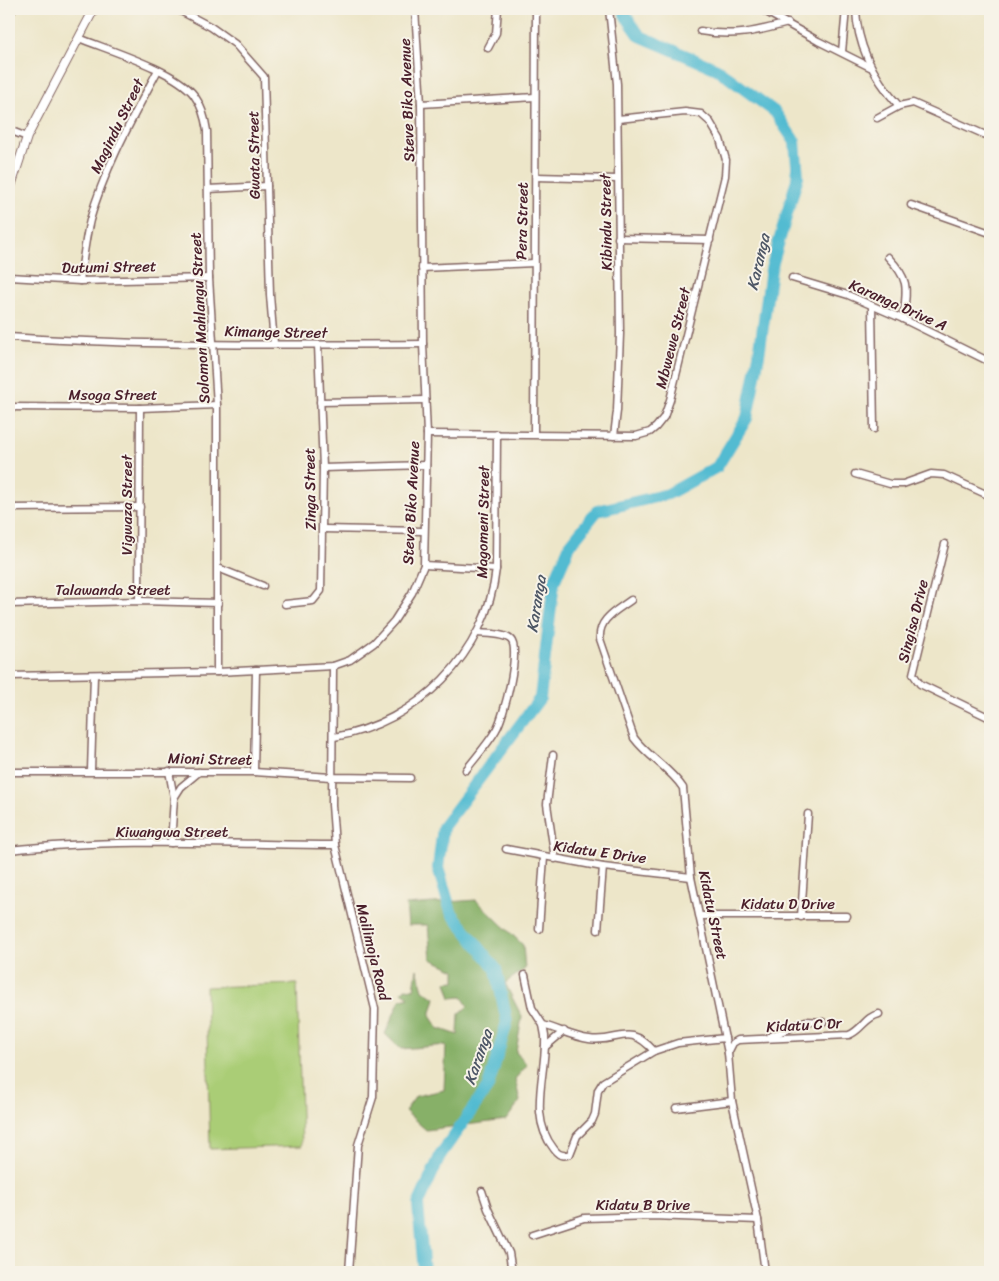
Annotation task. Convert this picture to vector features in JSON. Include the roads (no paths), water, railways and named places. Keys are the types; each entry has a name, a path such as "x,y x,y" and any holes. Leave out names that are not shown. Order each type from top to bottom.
{"street":[{"path":"9,15 13,9"},
{"path":"9,192 27,137 94,9"},
{"name":"Gwata Street","path":"177,9 211,27 235,44 264,77 269,281 274,344"},
{"name":"Steve Biko Avenue","path":"9,676 217,672 333,666 350,660 374,643 394,622 412,593 424,565 423,531 427,434 423,344 421,104 416,9"},
{"path":"488,48 496,33 498,9"},
{"name":"Pera Street","path":"534,434 536,354 534,263 536,9"},
{"name":"Kibindu Street","path":"609,9 618,84 617,179 620,334 618,411 614,436"},
{"path":"761,9 870,67"},
{"path":"842,52 846,9"},
{"path":"856,9 856,26 870,67 883,88 899,106"},
{"path":"700,31 729,35 742,34 788,23"},
{"name":"Solomon Mahlangu Street","path":"79,38 158,70 175,79 193,94 204,113 207,131 210,278 217,405 217,672"},
{"name":"Magindu Street","path":"80,281 90,221 99,194 121,138 158,70"},
{"path":"421,104 535,97"},
{"path":"877,118 899,106 909,103 918,104 990,137"},
{"name":"Mbwewe Street","path":"427,434 636,436 650,432 664,416 677,378 726,176 726,160 720,139 710,122 702,114 685,112 618,119"},
{"path":"9,130 27,137"},
{"path":"536,177 617,179"},
{"path":"208,190 268,186"},
{"path":"911,205 990,234"},
{"path":"618,238 710,240"},
{"path":"888,256 902,272 906,283 903,319"},
{"path":"422,268 534,263"},
{"name":"Dutumi Street","path":"9,278 80,281 210,278"},
{"name":"Karanga Drive A","path":"792,278 848,295 903,319 990,362"},
{"path":"872,306 874,429"},
{"name":"Kimange Street","path":"9,337 318,345 423,344"},
{"name":"Zinga Street","path":"285,604 313,602 321,591 323,468 318,345"},
{"path":"320,402 425,400"},
{"name":"Msoga Street","path":"9,407 140,408 217,405"},
{"name":"Vigwaza Street","path":"139,602 140,408"},
{"name":"Magomeni Street","path":"334,737 354,734 378,726 405,710 433,689 454,669 478,633 494,589 496,568 497,434"},
{"path":"323,468 426,465"},
{"path":"855,474 890,484 903,484 931,474 944,475 990,496"},
{"path":"9,508 140,507"},
{"path":"323,529 423,531"},
{"name":"Singisa Drive","path":"945,544 913,674 920,684 990,718"},
{"path":"424,565 496,568"},
{"path":"218,568 263,586"},
{"name":"Kidatu Street","path":"631,600 603,622 599,629 600,639 634,738 642,748 676,776 683,788 691,877 728,1053 732,1101 758,1220 766,1272"},
{"name":"Talawanda Street","path":"9,604 218,603"},
{"path":"466,770 496,730 501,720 514,660 514,642 508,638 478,633"},
{"name":"Mailimoja Road","path":"333,666 334,737 332,777 335,845 375,1008 373,1097 358,1145 350,1272"},
{"path":"254,772 256,670"},
{"path":"91,771 94,675"},
{"path":"553,755 547,804 555,859"},
{"path":"169,771 174,798 171,843"},
{"name":"Mioni Street","path":"9,772 254,772 332,777 410,778"},
{"path":"174,798 181,787 200,772"},
{"path":"801,917 808,814"},
{"name":"Kiwangwa Street","path":"9,850 75,845 171,843 335,845"},
{"name":"Kidatu E Drive","path":"506,849 603,867 691,877"},
{"path":"539,929 544,857"},
{"path":"598,930 603,867"},
{"name":"Kidatu D Drive","path":"700,916 847,916"},
{"path":"526,975 532,1008 543,1025 546,1047 541,1072 540,1112 544,1132 557,1154 563,1156 570,1154 577,1136 592,1121 595,1114 598,1090 603,1082 654,1051 683,1042 725,1038"},
{"name":"Kidatu C Dr","path":"728,1053 733,1043 738,1040 849,1035 856,1032 867,1018 879,1014"},
{"path":"766,1039 802,1022 823,1022"},
{"path":"543,1025 588,1039 622,1035 636,1036 644,1040 654,1051"},
{"path":"546,1047 564,1031"},
{"path":"676,1108 732,1101"},
{"path":"482,1191 509,1253 512,1272"},
{"name":"Kidatu B Drive","path":"532,1235 584,1218 653,1216 758,1220"}],"waterway":[{"name":"Karanga","path":"424,1272 418,1205 441,1154 488,1087 507,1022 496,969 451,912 438,868 443,827 540,698 554,582 570,545 597,511 668,494 717,467 747,418 759,355 771,269 798,176 795,142 775,112 717,69 640,36 625,15 625,9"}]}
